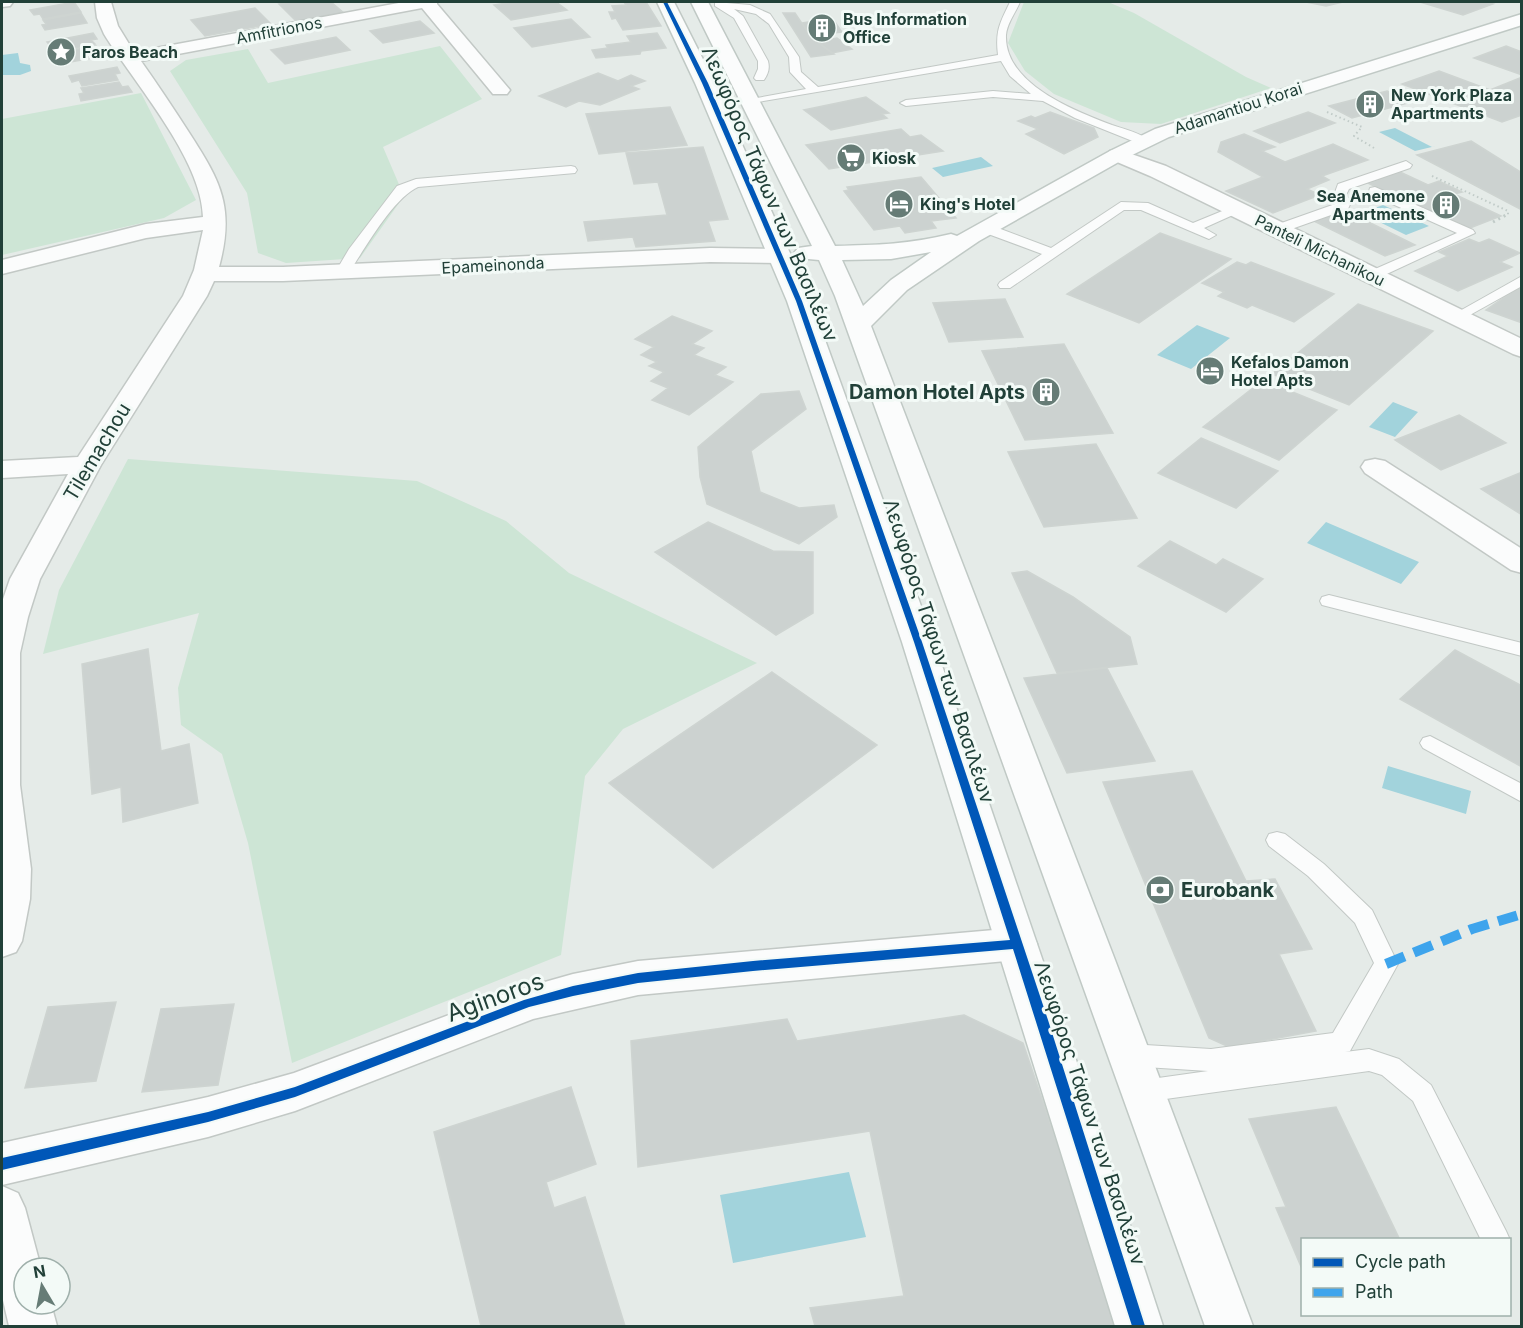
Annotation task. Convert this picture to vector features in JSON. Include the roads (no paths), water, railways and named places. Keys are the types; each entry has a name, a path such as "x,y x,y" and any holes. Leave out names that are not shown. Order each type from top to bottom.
{"main road":[{"name":"Tilemachou","path":"2,942 10,899 12,869 2,785 4,653 12,617 25,579 87,465 189,305 206,274 212,253 213,222 209,183 179,132 106,20 103,2"},
{"name":"Amfitrionos","path":"129,58 428,2"},
{"path":"428,2 500,90"},
{"name":"Λεωφόρος Τάφων των Βασιλέων","path":"665,2 705,83 800,301 879,527 1017,944 1139,1326"},
{"name":"Λεωφόρος Τάφων των Βασιλέων","path":"699,2 808,212 858,325 1144,1091 1229,1326"},
{"name":"Adamantiou Korai","path":"780,256 829,258 878,267 939,259 977,232 1144,141 1194,122 1521,19"},
{"name":"Panteli Michanikou","path":"1117,154 1158,171 1521,349"},
{"path":"2,267 146,231 213,222"},
{"name":"Adamantiou Korai","path":"829,258 912,250 977,232"},
{"name":"Epameinonda","path":"206,274 343,271 710,255 780,256"},
{"path":"858,325 899,285 939,259"},
{"path":"2,469 87,465"},
{"path":"1376,467 1521,563"},
{"name":"Aginoros","path":"2,1164 208,1117 295,1092 528,1003 573,991 638,978 730,968 1017,944"},
{"path":"2,1208 15,1256"}],"lane":[{"path":"706,2 757,9 768,14 794,57 792,65 745,93"},
{"path":"719,4 737,2"},
{"path":"1015,2 1001,34 1003,57 1032,90 1071,111 1144,141"},
{"path":"719,4 738,16 763,61 764,69 815,90"},
{"path":"745,93 815,90 1003,57"},
{"path":"906,103 993,94 1045,98"},
{"path":"1278,229 1343,206 1345,202 1340,195 1343,187 1406,165"},
{"path":"343,271 354,252 402,189 416,183 571,170"},
{"path":"1371,276 1468,233 1375,191"},
{"path":"1005,285 1050,252 1116,209 1128,205 1143,206 1209,235"},
{"path":"1194,227 1237,210"},
{"path":"977,232 1050,252"},
{"path":"1456,317 1521,280"},
{"path":"1329,601 1521,650"},
{"path":"1430,743 1521,794"},
{"path":"1129,1055 1210,1060 1341,1043 1386,964 1364,917 1316,870 1277,840"},
{"path":"1144,1091 1369,1060 1390,1067 1422,1093 1495,1238"}],"water":[{"path":"18,53 20,63 30,65 31,71 20,75 2,75 2,55"},
{"path":"1395,128 1432,147 1415,151 1379,132"},
{"path":"981,157 993,166 943,177 932,168"},
{"path":"1383,205 1429,226 1406,235 1361,213"},
{"path":"1197,325 1230,338 1191,369 1157,355"},
{"path":"1393,402 1418,412 1395,437 1369,427"},
{"path":"1326,522 1419,562 1401,584 1307,543"},
{"path":"1388,766 1471,791 1466,814 1382,788"},
{"path":"849,1172 866,1237 733,1263 720,1195"}],"place":[{"name":"Bus Information Office","path":"822,28"},
{"name":"Faros Beach","path":"61,52"},
{"name":"New York Plaza Apartments","path":"1370,104"},
{"name":"Kiosk","path":"851,158"},
{"name":"King's Hotel","path":"899,204"},
{"name":"Sea Anemone Apartments","path":"1446,205"},
{"name":"Kefalos Damon Hotel Apts","path":"1210,371"},
{"name":"Damon Hotel Apts","path":"1046,392"},
{"name":"Eurobank","path":"1160,890"}]}
